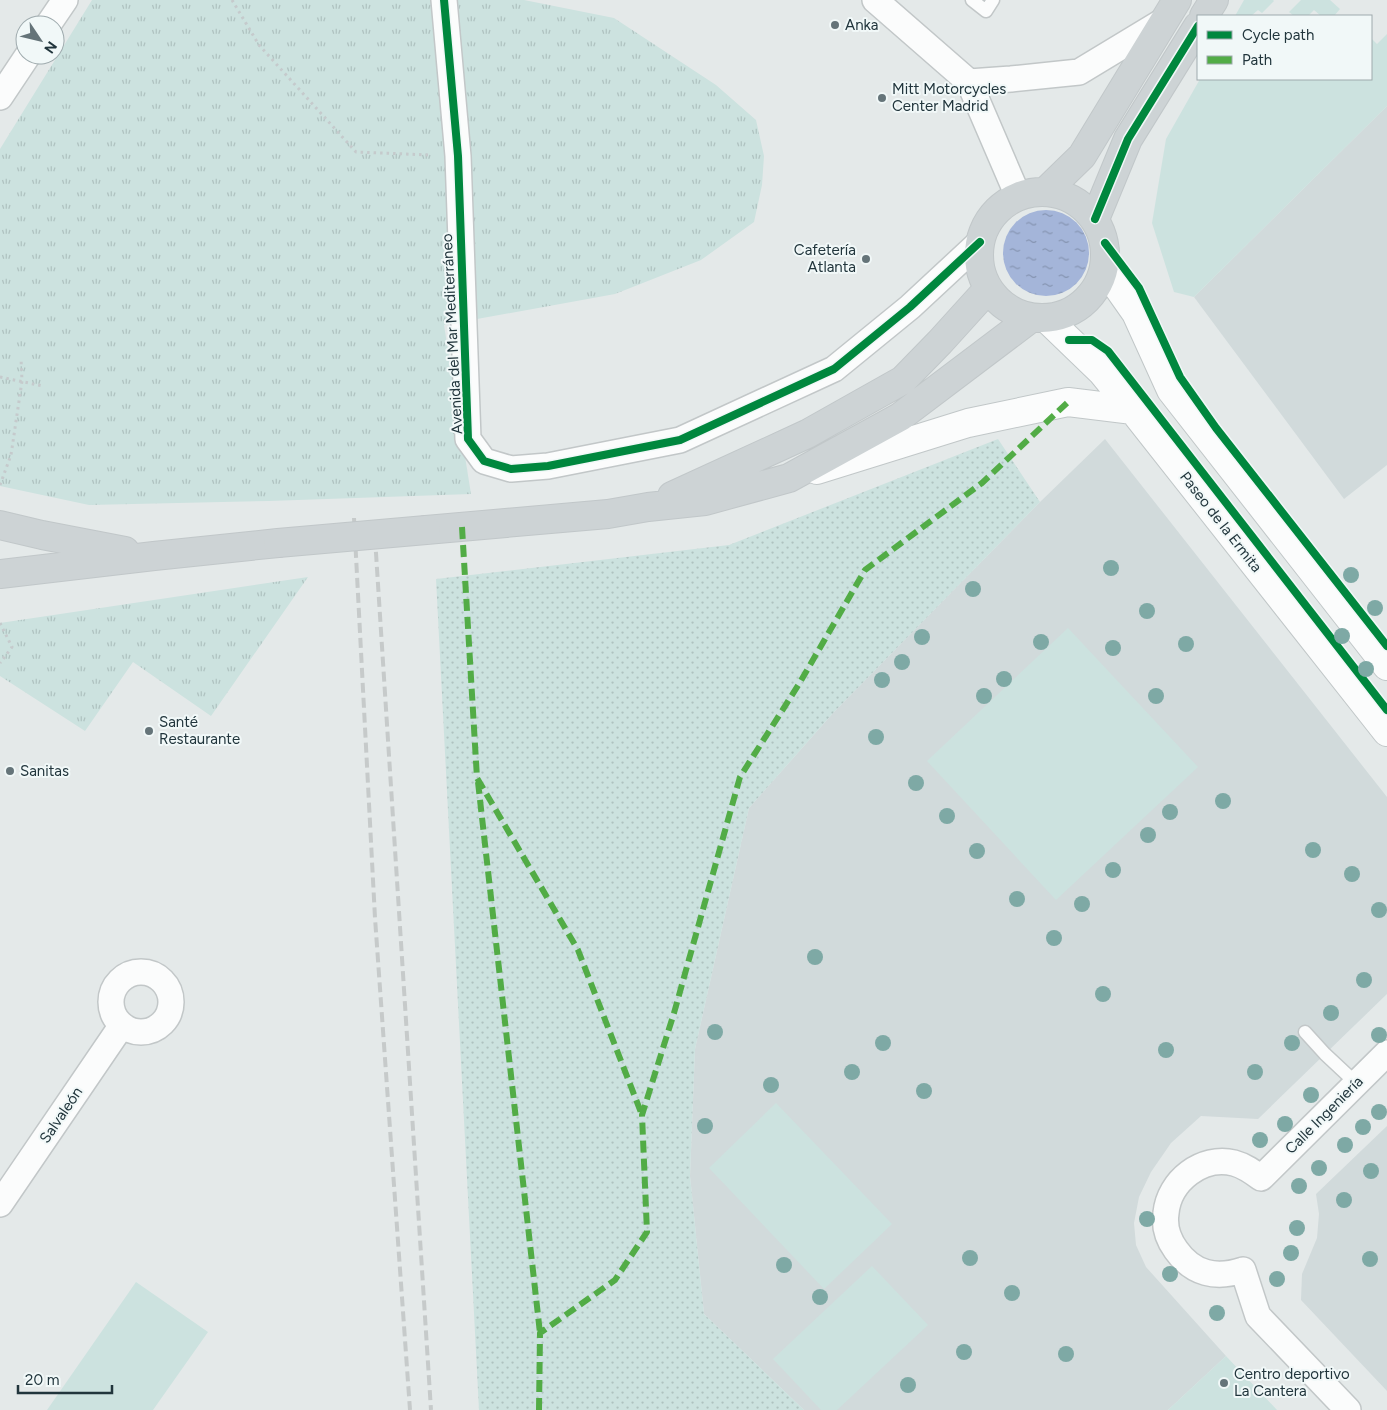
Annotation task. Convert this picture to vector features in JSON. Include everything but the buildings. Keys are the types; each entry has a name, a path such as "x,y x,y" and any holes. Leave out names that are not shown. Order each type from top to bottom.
{"main road":[{"path":"1205,15 1214,0"},
{"path":"1046,191 1082,156 1171,10"},
{"path":"1095,219 1128,139 1197,28"},
{"path":"1046,191 1065,195 1082,204 1095,219 1103,234 1106,251 1105,269 1097,288 1084,303 1067,314 1039,318 1014,312 1000,302 988,289 982,274 979,258 980,242 987,223 1000,207 1018,196 1031,192 1046,191"},
{"path":"1105,269 1136,313 1171,390 1387,666"},
{"path":"648,508 807,434 903,380 988,289"},
{"path":"789,478 900,417 1039,318"},
{"name":"Paseo de la Ermita","path":"1039,318 1102,372 1387,732"},
{"path":"0,574 278,543 608,514 705,501 789,478 968,424 1068,402 1133,410"},
{"path":"0,525 42,535 154,556"}],"street":[{"path":"55,15 65,0"},
{"name":"Avenida del Mar Mediterráneo","path":"444,0 458,156 468,439 484,461 510,469 548,466 680,440 834,369 910,307 980,242"},
{"path":"875,0 969,82 1018,196"},
{"path":"969,82 1078,72 1171,10"},
{"path":"0,97 21,65"},
{"name":"Salvaleón","path":"0,1204 122,1025"},
{"name":"Calle Ingeniería","path":"1348,1410 1258,1316 1243,1270 1234,1273 1214,1274 1196,1269 1180,1256 1171,1244 1166,1229 1166,1213 1169,1198 1177,1184 1188,1173 1202,1165 1218,1162 1234,1163 1248,1168 1261,1178 1387,1053"}],"lane":[{"path":"972,0 986,10 993,0"},
{"path":"1305,1032 1356,1083"}],"path":[{"path":"232,0 259,45 356,152 458,156"},
{"path":"0,485 11,455 22,381 21,358"},
{"path":"0,377 43,386"},
{"path":"0,623 12,647 0,663"}],"shaded area":[{"path":"1387,106 1387,465 1344,499 1194,297"},
{"path":"1105,439 1387,797 1387,994 1258,1119 1201,1116 1171,1143 1151,1172 1139,1197 1134,1223 1136,1245 1146,1267 1226,1356 1168,1410 804,1410 704,1314 690,1176 695,1049 749,808 834,712 1040,502"},
{"path":"1387,1126 1387,1391 1301,1300 1302,1274 1317,1238 1319,1214 1316,1194"}],"green space":[{"path":"92,0 524,0 614,18 716,85 756,120 764,156 762,185 754,222 701,260 615,294 444,325 471,494 89,505 0,486 0,149 52,65 65,65 65,44"},
{"path":"1244,0 1274,1 1262,13 1258,10 1252,15 1236,15"},
{"path":"1301,0 1330,0 1340,9 1335,15 1320,15 1314,10 1309,15 1293,15 1289,12"},
{"path":"1387,34 1387,106 1194,297 1174,292 1152,223 1166,139 1199,80 1372,80 1372,39 1377,44"},
{"path":"998,439 1040,502 834,712 749,808 695,1049 690,1176 704,1314 804,1410 479,1410 436,579 729,545"},
{"path":"308,577 211,716 133,662 85,731 0,676 0,623"},
{"path":"1068,628 1198,767 1056,900 927,761"},
{"path":"776,1103 892,1224 824,1289 709,1168"},
{"path":"872,1266 928,1325 837,1410 821,1410 773,1359"},
{"path":"136,1282 208,1332 153,1410 47,1410"},
{"name":"Centro deportivo La Cantera","path":"1226,1356 1277,1410 1168,1410"}],"water":[{"path":"1038,210 1054,210 1063,213 1077,222 1086,236 1089,253 1086,270 1077,284 1063,293 1054,296 1038,296 1022,289 1010,277 1003,261 1003,245 1010,229 1022,217"}],"railway":[{"path":"354,518 375,918 410,1410"},
{"path":"374,522 431,1410"}],"marked path":[{"path":"539,1410 540,1333 615,1280 647,1232 642,1115 674,1013 740,777 799,684 865,570 982,483 1068,402"},
{"path":"462,527 477,778 578,950 642,1115"},
{"path":"478,782 540,1333"}],"cycle path":[{"path":"444,0 458,156 468,439 484,461 511,469 548,466 680,440 834,369 910,307 980,242"},
{"path":"1095,219 1128,139 1197,28"},
{"path":"1105,243 1139,288 1180,377 1216,428 1387,646"},
{"path":"1069,340 1092,340 1108,351 1387,710"}],"place":[{"name":"Anka","path":"835,25"},
{"name":"Mitt Motorcycles Center Madrid","path":"882,98"},
{"name":"Cafetería Atlanta","path":"866,259"},
{"name":"Santé Restaurante","path":"149,731"},
{"name":"Sanitas","path":"10,771"},
{"name":"Centro deportivo La Cantera","path":"1224,1383"}]}
